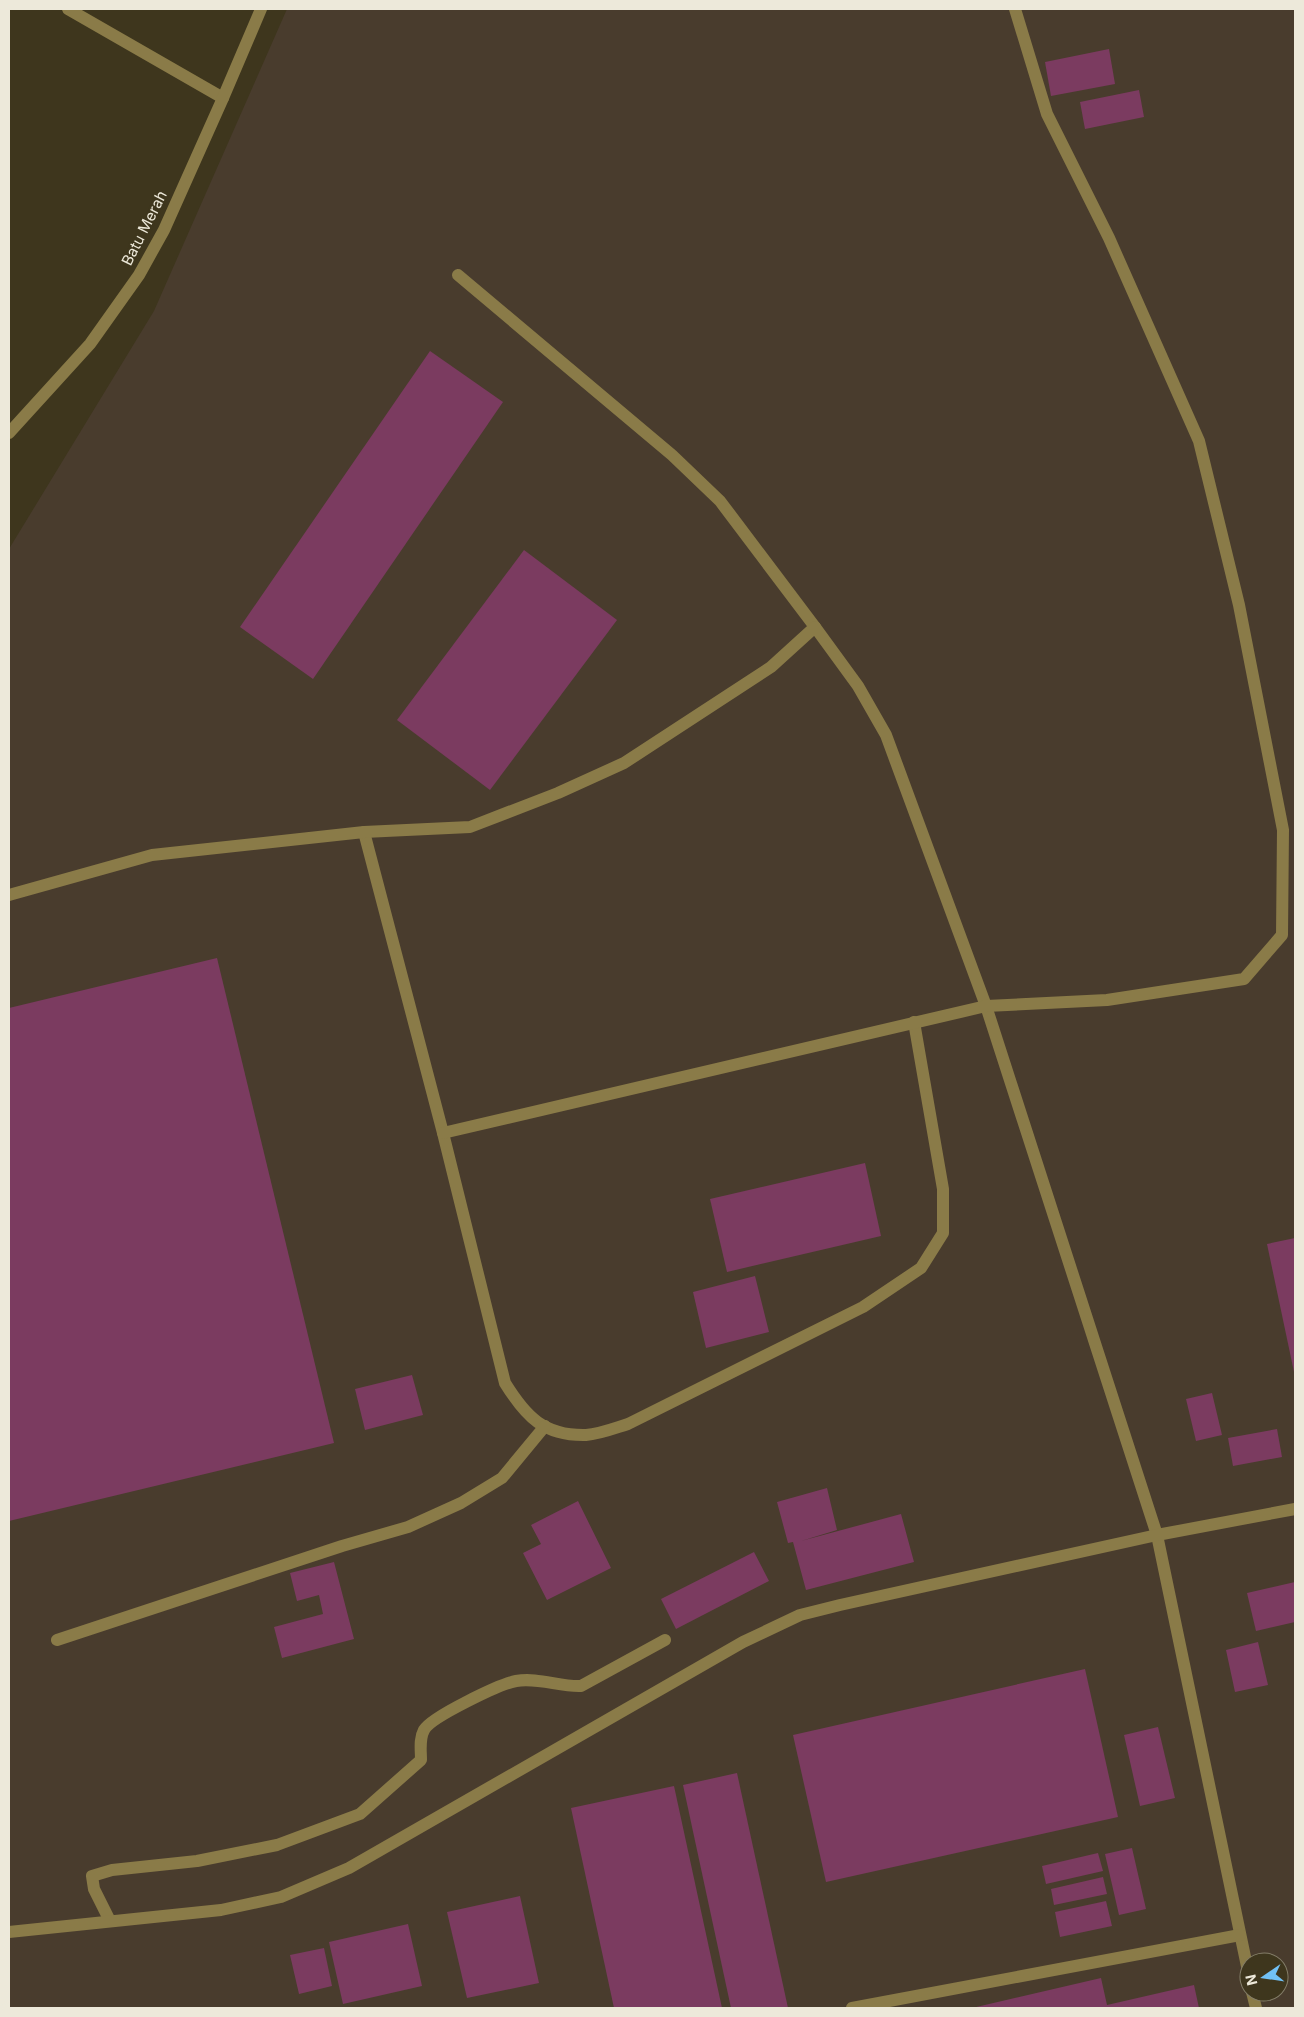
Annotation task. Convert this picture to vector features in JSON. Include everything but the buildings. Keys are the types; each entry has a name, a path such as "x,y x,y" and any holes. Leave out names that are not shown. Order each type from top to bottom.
{"street":[{"path":"68,9 223,98"},
{"name":"Batu Merah","path":"9,433 90,344 139,275 164,230 261,9"},
{"path":"443,1134 986,1006 1107,1000 1244,979 1282,935 1283,830 1239,605 1199,442 1109,238 1047,114 1015,9"},
{"path":"458,276 672,455 720,501 858,686 886,735 986,1006 1157,1535 1244,1952"},
{"path":"9,895 152,855 364,832 470,827 558,793 632,758 771,667 815,627"},
{"path":"364,832 443,1134 505,1383 518,1404 532,1420 558,1432 587,1435 628,1424 863,1307 922,1268 944,1233 943,1189 914,1022"},
{"path":"57,1640 342,1546 408,1527 461,1503 502,1478 545,1426"},
{"path":"9,1932 221,1910 281,1897 349,1868 742,1642 800,1615 1157,1535 1295,1509"},
{"path":"110,1921 94,1889 92,1876 112,1870 197,1861 277,1845 360,1814 421,1760 421,1738 425,1728 434,1719 516,1681 538,1681 581,1686 665,1640"},
{"path":"852,2008 1240,1935"}],"shaded area":[{"path":"287,9 1295,9 1295,2008 9,2008 9,549 154,311"}]}
